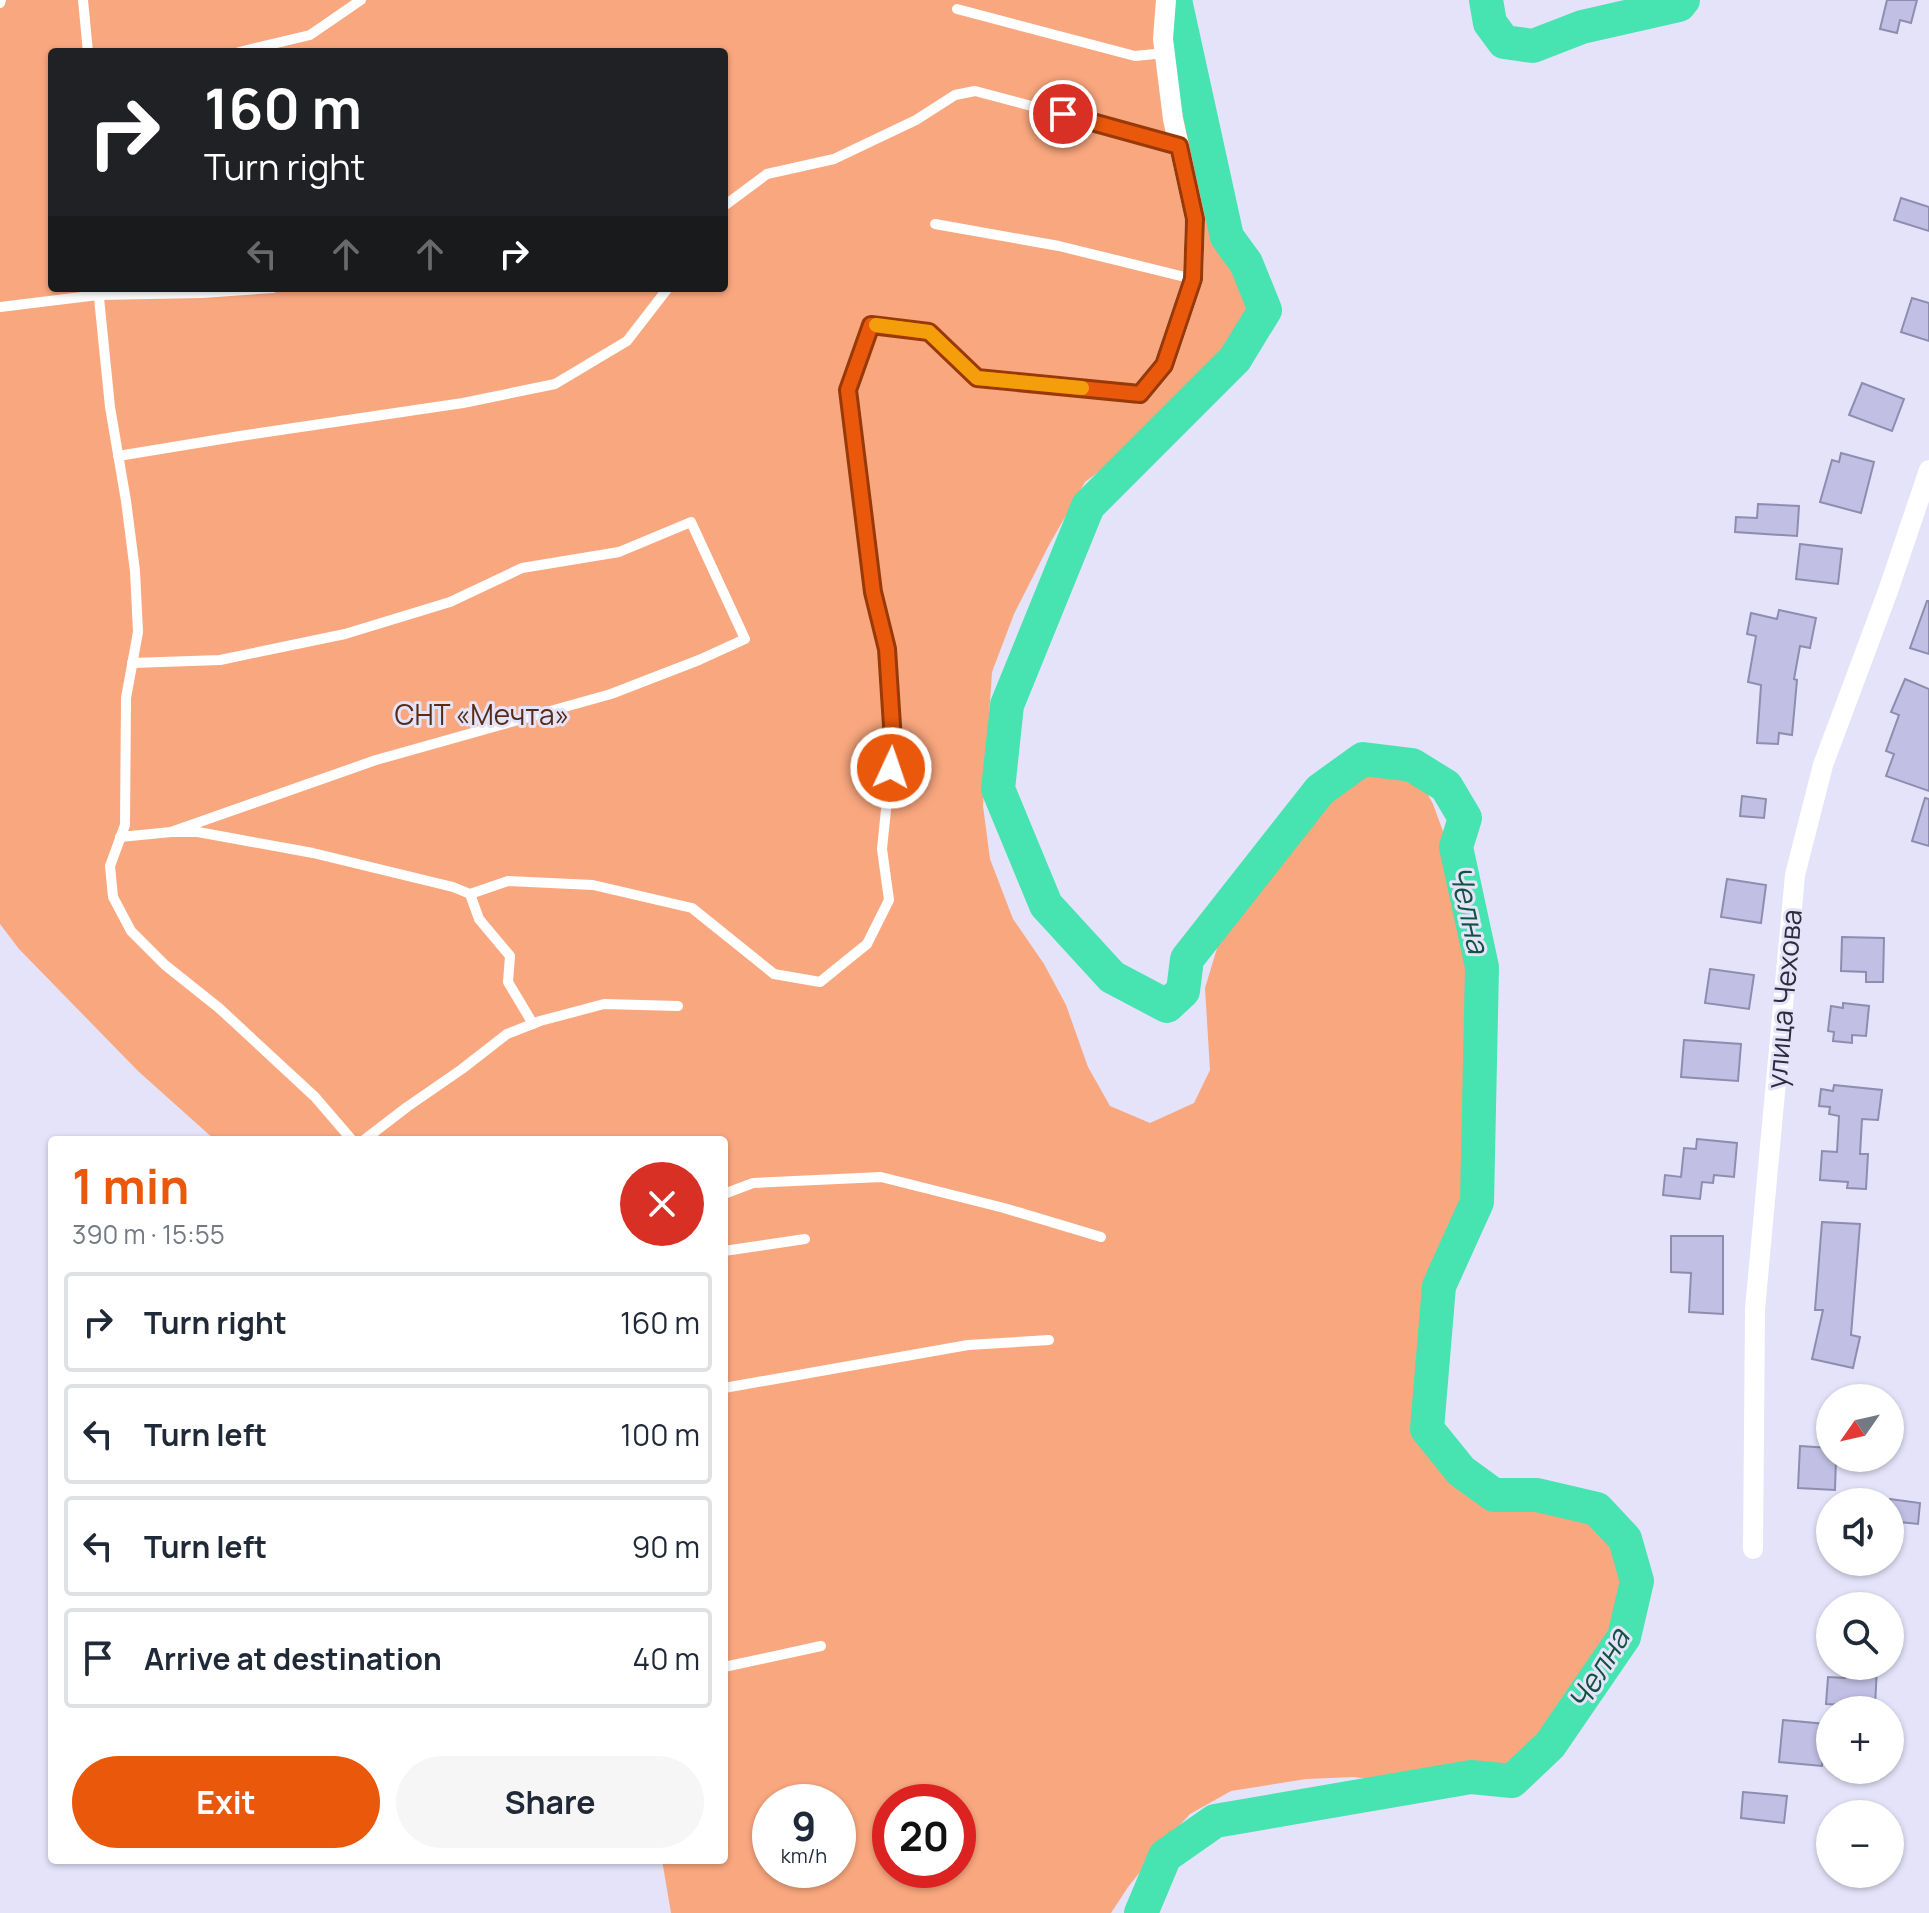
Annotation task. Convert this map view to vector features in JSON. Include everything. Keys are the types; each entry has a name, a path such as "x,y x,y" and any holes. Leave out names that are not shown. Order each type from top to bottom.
{"street":[{"path":"1140,394 1164,365 1193,279 1195,219 1173,119 1163,39 1166,0"},
{"name":"улица Чехова","path":"1753,1549 1755,1309 1795,875 1823,765 1929,470"}],"lane":[{"path":"83,0 88,48"},
{"path":"256,48 310,35 361,0"},
{"path":"957,9 1135,56 1165,53"},
{"path":"728,203 767,174 834,159 916,120 955,95 975,91 1179,146"},
{"path":"935,224 1059,246 1193,279"},
{"path":"0,307 98,292 216,292"},
{"path":"98,292 110,407 135,571 138,632 126,698 125,825 110,866 113,897 131,931 165,965 219,1008 315,1097 349,1136"},
{"path":"118,456 463,403 555,384 627,341 665,292"},
{"path":"120,837 198,832 313,853 453,887 470,894 508,881 593,885 692,908 774,974 820,982 867,944 889,900 882,849 893,741 887,649 873,592 848,390 871,325 929,332 977,378 1140,394"},
{"path":"132,663 220,660 345,634 450,602 522,568 619,552 691,522 745,639 611,694 376,760 171,832"},
{"path":"470,894 479,919 510,956 508,982 533,1024"},
{"path":"369,1136 507,1034 604,1004 678,1006"},
{"path":"728,1192 753,1183 881,1177 1004,1208 1101,1237"},
{"path":"728,1250 805,1239"},
{"path":"728,1387 968,1345 1049,1340"},
{"path":"728,1666 821,1646"}],"green space":[{"name":"СНТ «Мечта»","path":"0,0 1187,0 1182,18 1194,79 1231,206 1256,317 1249,339 1221,373 1148,435 1085,482 1014,614 992,672 983,806 990,859 1013,919 1044,964 1066,1005 1088,1067 1110,1106 1150,1123 1194,1103 1210,1070 1205,988 1225,922 1246,868 1264,843 1299,810 1333,770 1350,759 1379,754 1415,771 1433,804 1456,867 1477,977 1474,1125 1451,1245 1416,1357 1418,1403 1437,1432 1474,1469 1497,1485 1583,1494 1609,1516 1628,1541 1630,1577 1623,1613 1591,1674 1542,1752 1518,1775 1507,1779 1488,1767 1463,1765 1425,1776 1384,1781 1354,1777 1306,1779 1231,1791 1190,1814 1128,1887 1111,1913 671,1913 663,1864 728,1864 728,1136 211,1136 138,1071 19,949 0,924"}],"building":[{"path":"1887,0 1917,0 1911,23 1900,20 1897,33 1880,29"},
{"path":"1901,198 1929,207 1929,231 1894,220"},
{"path":"1912,298 1929,303 1929,341 1901,332"},
{"path":"1862,383 1904,399 1892,431 1849,415"},
{"path":"1841,453 1874,462 1861,513 1820,502 1832,460 1839,462"},
{"path":"1758,504 1799,506 1797,536 1735,532 1736,517 1757,518"},
{"path":"1800,544 1842,549 1838,584 1796,579"},
{"path":"1929,601 1929,654 1910,648"},
{"path":"1779,610 1816,618 1810,648 1800,646 1794,679 1797,680 1792,735 1779,733 1778,744 1757,743 1761,685 1748,682 1756,636 1747,634 1751,613 1777,619"},
{"path":"1905,679 1929,689 1929,791 1886,776 1894,754 1886,751 1899,715 1891,712"},
{"path":"1742,796 1766,799 1764,818 1740,816"},
{"path":"1925,798 1929,799 1929,846 1912,841"},
{"path":"1727,879 1766,885 1761,923 1721,917"},
{"path":"1842,937 1884,938 1883,982 1866,982 1866,972 1841,971"},
{"path":"1710,969 1754,975 1749,1009 1705,1003"},
{"path":"1843,1003 1869,1006 1866,1036 1852,1035 1852,1043 1833,1041 1834,1032 1828,1031 1831,1006 1843,1008"},
{"path":"1684,1040 1741,1044 1738,1081 1681,1077"},
{"path":"1834,1085 1882,1090 1878,1120 1862,1119 1860,1154 1868,1154 1866,1189 1847,1188 1848,1182 1820,1180 1822,1151 1837,1152 1839,1116 1829,1114 1830,1107 1819,1106 1821,1089 1833,1091"},
{"path":"1697,1139 1737,1143 1734,1177 1714,1175 1713,1183 1702,1182 1700,1199 1663,1195 1665,1175 1681,1177 1684,1148 1696,1149"},
{"path":"1822,1222 1860,1224 1851,1335 1860,1337 1853,1368 1812,1359 1823,1310 1815,1310"},
{"path":"1671,1236 1723,1236 1723,1314 1689,1312 1691,1273 1671,1272"},
{"path":"1800,1446 1816,1447 1816,1472 1836,1472 1835,1488 1798,1488"},
{"path":"1904,1501 1920,1503 1918,1524 1904,1522"},
{"path":"1828,1680 1876,1680 1876,1696 1827,1696"},
{"path":"1783,1720 1816,1723 1816,1765 1779,1762"},
{"path":"1743,1792 1787,1796 1784,1823 1741,1818"}],"waterway":[{"name":"Челна","path":"1141,1913 1165,1856 1215,1821 1471,1777 1512,1781 1550,1745 1624,1637 1637,1581 1625,1539 1597,1509 1537,1495 1494,1495 1461,1471 1427,1429 1439,1286 1477,1202 1482,967 1456,847 1465,818 1446,786 1412,765 1363,759 1320,790 1187,959 1183,991 1167,1006 1112,977 1046,905 998,789 1007,705 1088,506 1235,359 1265,310 1246,263 1227,237 1175,0"},
{"name":"Челна","path":"1486,0 1490,23 1504,42 1533,46 1582,27 1679,5 1683,0"}],"slow traffic":[{"path":"876,325 929,332 977,378 1082,388"}],"route":[{"path":"891,768 893,741 887,649 873,592 848,390 871,325 929,332 977,378 1140,394 1164,365 1193,279 1195,219 1179,146 1063,114"}]}
